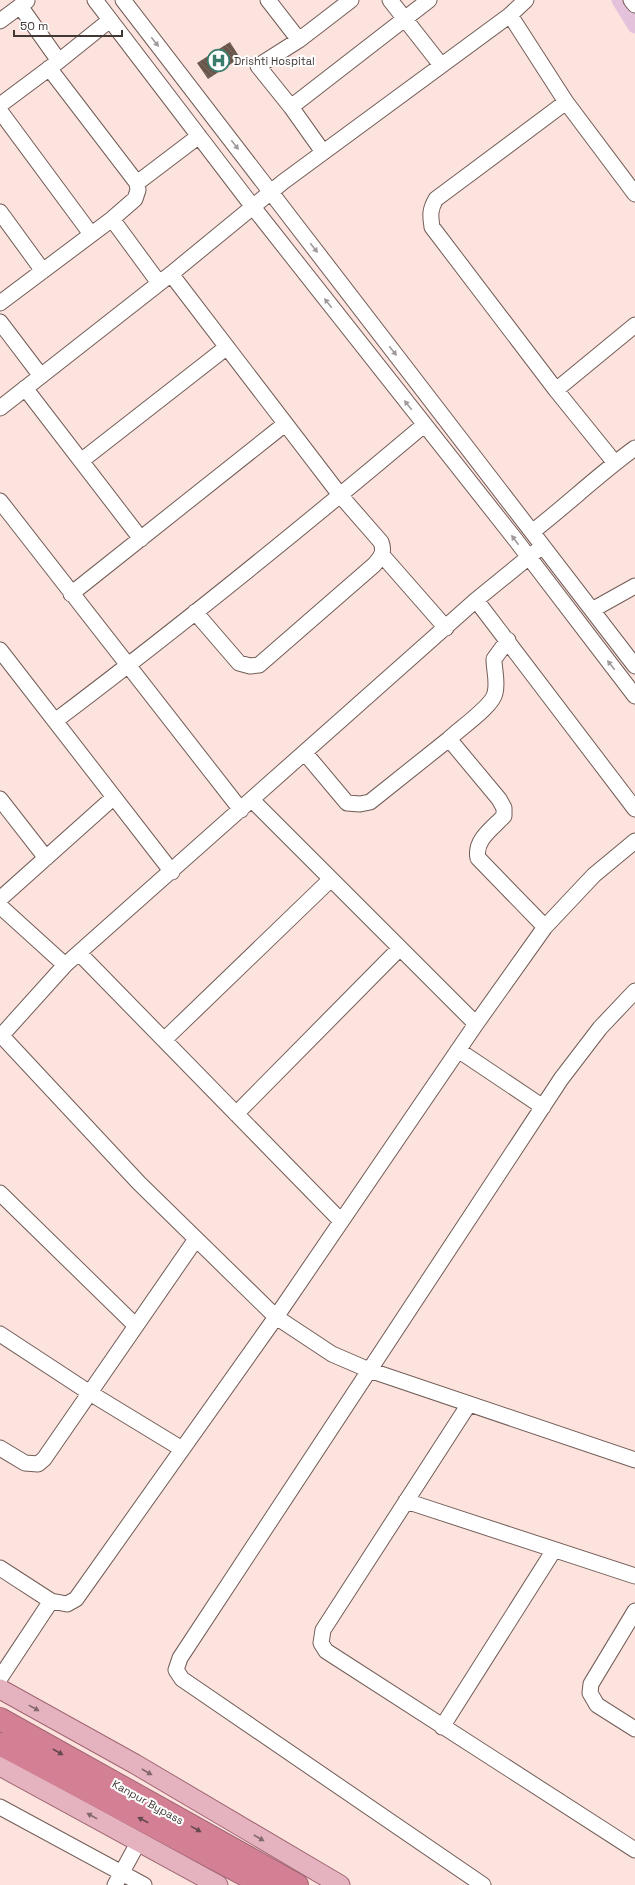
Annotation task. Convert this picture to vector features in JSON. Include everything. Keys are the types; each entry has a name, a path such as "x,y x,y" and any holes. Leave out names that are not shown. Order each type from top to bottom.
{"highway":[{"name":"Kanpur Bypass","path":"0,1719 298,1885"},
{"name":"Kanpur Bypass","path":"0,1744 264,1885"}],"main road":[{"path":"0,1689 134,1764 340,1885"},
{"path":"0,1766 218,1885"}],"street":[{"path":"95,0 254,207 515,539 527,558 635,696"},
{"path":"123,0 635,666"},
{"path":"268,0 299,40"},
{"path":"390,0 441,65"},
{"path":"291,107 429,0"},
{"path":"0,408 171,274 271,192 510,15 526,0"},
{"path":"632,0 635,5"},
{"path":"323,152 291,107 258,66 299,40 343,2"},
{"path":"0,21 24,3 54,64 137,183 138,190 135,199 112,219 0,303"},
{"path":"510,15 566,102 635,194"},
{"path":"0,105 110,20"},
{"path":"566,102 436,199 431,207 430,216 432,227 556,390 615,463"},
{"path":"0,111 91,234"},
{"path":"137,183 199,136"},
{"path":"0,212 42,271"},
{"path":"112,219 159,283"},
{"path":"171,274 340,495 381,542 383,549 382,555 374,565 259,665 250,666 239,663 195,612"},
{"path":"0,322 41,376"},
{"path":"556,390 635,325"},
{"path":"81,461 227,347"},
{"path":"25,388 141,538"},
{"path":"71,594 285,424"},
{"path":"55,720 128,666 340,495 424,425"},
{"path":"532,532 566,506 615,463 635,448"},
{"path":"0,501 128,666 247,805 331,879 476,1024"},
{"path":"543,546 476,600 172,872 65,965 1,1035 139,1183 276,1317 332,1354 369,1370 635,1460"},
{"path":"382,555 446,628"},
{"path":"592,610 635,586"},
{"path":"476,600 508,640 635,809"},
{"path":"305,753 347,803 360,804 370,802 449,739 495,696 494,659 508,640"},
{"path":"0,650 172,872"},
{"path":"449,739 499,799 504,808 504,816 479,842 477,851 478,858 545,927"},
{"path":"0,899 114,797"},
{"path":"0,799 46,858"},
{"path":"0,1568 51,1602 67,1604 76,1599 276,1317 458,1050 545,927 594,875 635,841"},
{"path":"164,1040 331,879"},
{"path":"0,906 65,965"},
{"path":"236,1114 400,948"},
{"path":"79,953 341,1221"},
{"path":"483,1885 182,1679 176,1670 180,1658 542,1107 561,1079 600,1028 635,991"},
{"path":"458,1050 542,1107"},
{"path":"0,1193 136,1326"},
{"path":"0,1448 26,1463 38,1464 44,1459 196,1239"},
{"path":"0,1334 90,1393 182,1449"},
{"path":"469,1404 322,1630 321,1642 326,1651 635,1850"},
{"path":"406,1501 635,1576"},
{"path":"442,1727 554,1550"},
{"path":"0,1678 51,1602"},
{"path":"635,1611 591,1684 590,1693 597,1705 635,1729"},
{"path":"0,1806 118,1879 144,1885"},
{"path":"118,1879 139,1841"}],"building":[{"path":"230,42 240,58 208,79 197,63"}],"waterway":[{"path":"619,0 635,26"}],"place":[{"name":"Drishti Hospital","path":"218,61"}]}
